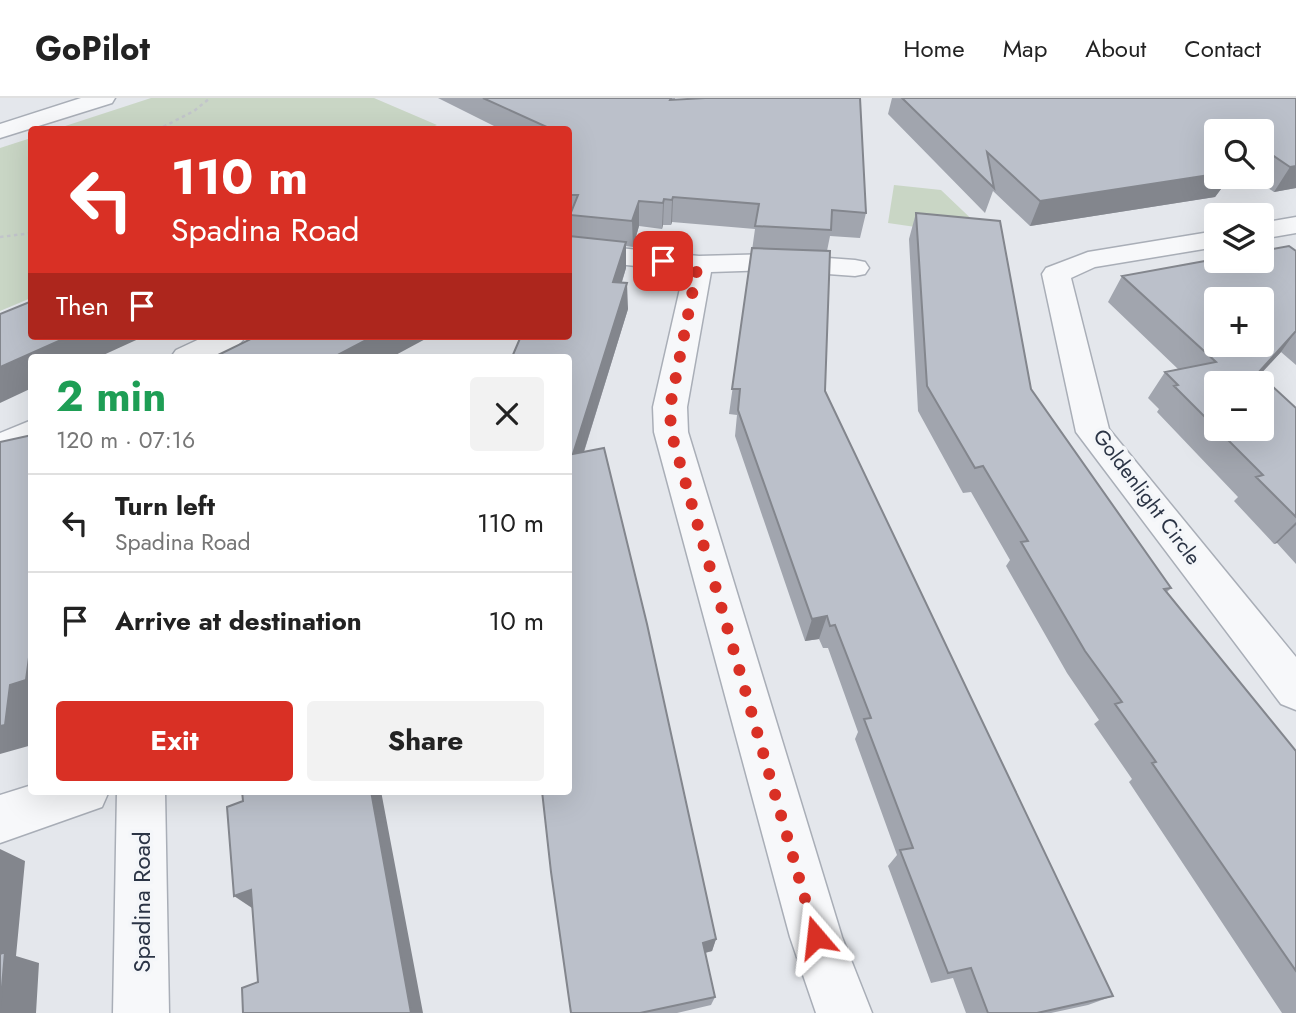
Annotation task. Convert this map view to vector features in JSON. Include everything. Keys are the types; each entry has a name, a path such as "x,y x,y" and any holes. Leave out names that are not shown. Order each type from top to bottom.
{"street":[{"path":"0,131 104,98"},
{"name":"Goldenlight Circle","path":"1204,241 1088,260 1056,274 1093,432 1296,690"},
{"path":"572,251 698,264 773,261 855,268"},
{"path":"698,264 670,407 671,432 805,899 844,1013"},
{"path":"193,354 223,340"},
{"path":"0,447 28,434"},
{"path":"0,820 73,795"},
{"name":"Spadina Road","path":"141,795 142,1013"}],"path":[{"path":"165,126 194,111 210,98"},
{"path":"0,237 28,234"}],"green space":[{"path":"151,98 374,98 437,125 435,126 65,126"},
{"path":"28,139 28,299 0,311 0,148"},
{"path":"894,185 941,190 983,230 978,236 888,223"}],"building":[{"path":"483,98 860,98 866,213 832,210 831,230 755,226 759,204 673,197 672,200 664,199 663,203 639,201 632,221 572,215 578,195 572,195 572,126 545,126"},
{"path":"902,98 1296,98 1296,166 1290,167 1274,156 1274,119 1204,119 1204,176 1040,201 987,152 994,188"},
{"path":"916,213 1000,221 1031,389 1171,588 1164,589 1296,751 1296,971 1152,763 1156,762 1115,704 1122,702 1085,651 1021,542 1028,541 983,466 975,468 927,386"},
{"path":"572,236 626,242 613,282 627,283 573,454 604,448 647,624 716,939 703,943 715,997 640,1013 571,1013 542,795 572,795 572,354 513,354 519,340 572,340"},
{"path":"1289,246 1296,251 1296,331 1274,355 1274,287 1204,287 1204,351 1122,276 1204,261 1204,273 1274,273 1274,249"},
{"path":"752,248 830,251 825,391 1113,996 1037,1013 988,1013 971,968 948,973 900,850 913,848 864,719 871,718 835,625 830,626 827,616 812,619 738,410 740,389 732,389"},
{"path":"28,303 28,340 61,340 0,367 0,314"},
{"path":"249,340 366,340 340,354 220,354"},
{"path":"1211,357 1272,357 1260,371 1204,371 1204,416 1174,386 1178,385 1165,372 1216,362"},
{"path":"1274,388 1296,408 1296,517 1256,477 1263,475 1229,441 1274,441"},
{"path":"28,436 28,665 26,680 10,685 5,725 0,726 0,442"},
{"path":"242,795 372,795 411,1013 243,1013 242,988 258,982 251,890 234,896 227,807 243,801"},
{"path":"5,952 0,1010 0,954"}],"route":[{"path":"663,261 698,264 670,407 671,432 816,937"}]}
